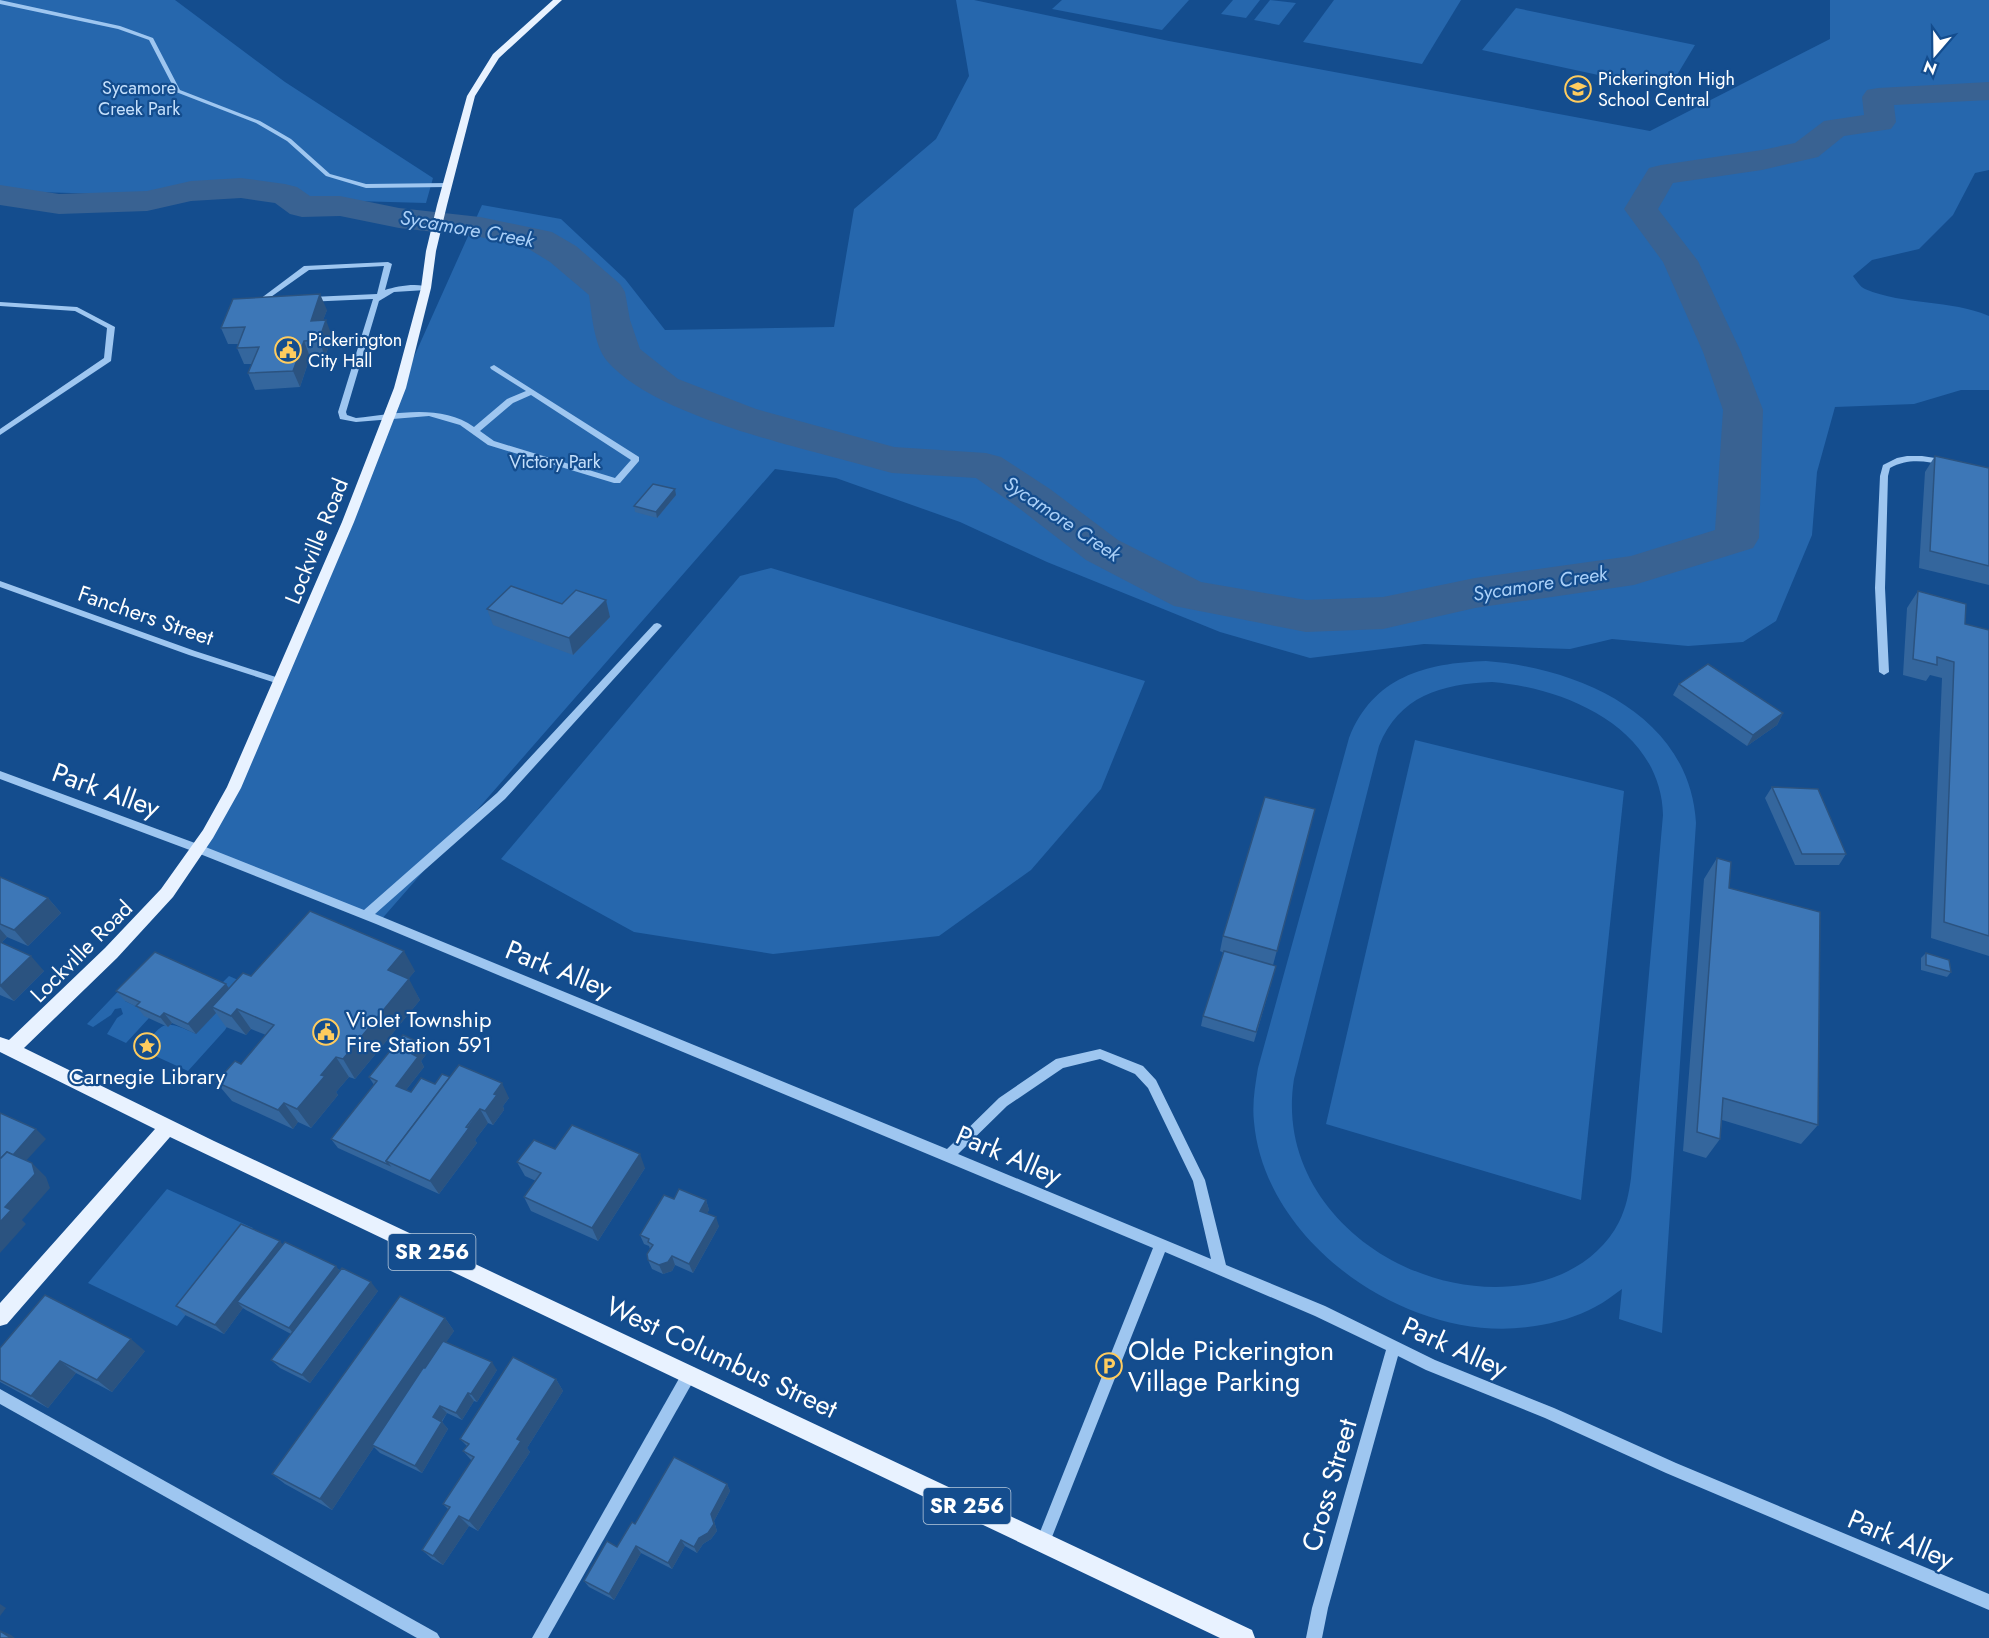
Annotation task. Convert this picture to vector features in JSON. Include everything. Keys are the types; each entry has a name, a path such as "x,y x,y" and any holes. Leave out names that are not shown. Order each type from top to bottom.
{"main road":[{"name":"Lockville Road","path":"6,1046 111,953 157,904 199,849 234,788 348,522 400,388 426,288 431,251 442,205 476,85 496,56 558,0"},
{"name":"SR 256","path":"6,1046 172,1127"},
{"path":"0,1317 172,1127"},
{"name":"West Columbus Street","path":"172,1127 208,1147 690,1373 1244,1638"}],"street":[{"path":"0,2 120,28 151,39 178,91 258,122 289,140 328,175 366,186 448,185"},
{"path":"426,288 395,290 380,296 260,302 308,268 388,264 380,296 373,308 342,412 343,417 388,419 429,414 463,423 490,443 617,481 636,459 494,368"},
{"path":"0,304 77,309 111,327 108,359 0,433"},
{"path":"475,431 510,401 531,392"},
{"path":"1884,672 1880,588 1886,466 1897,459 1913,457 1960,466"},
{"name":"Fanchers Street","path":"0,584 192,653 279,681"},
{"path":"366,915 501,796 657,626"},
{"name":"Park Alley","path":"0,775 199,849 366,915 1220,1269 1320,1311 1431,1365 1549,1413 1671,1468 1989,1602"},
{"path":"948,1156 1003,1102 1060,1063 1100,1054 1139,1070 1152,1084 1199,1180 1220,1269"},
{"path":"1043,1542 1161,1245"},
{"name":"Cross Street","path":"1314,1638 1320,1608 1357,1486 1394,1347"},
{"path":"540,1638 690,1373"},
{"path":"0,1396 432,1638"}],"green space":[{"name":"Sycamore Creek Park","path":"0,0 175,0 285,82 433,178 426,203 0,191"},
{"name":"Victory Park","path":"956,0 974,0 1169,41 1650,131 1830,39 1830,0 1989,0 1989,170 1975,173 1953,215 1919,249 1872,260 1853,276 1863,288 1880,294 1959,307 1989,316 1989,390 1961,390 1914,404 1835,407 1817,472 1812,535 1776,621 1743,642 1688,646 1612,639 1570,649 1424,644 1310,658 1220,632 1047,562 960,522 836,478 775,469 380,921 199,849 208,834 400,388 482,205 561,219 625,279 665,330 834,327 854,209 936,139 969,76"},
{"path":"1062,0 1189,0 1162,30 1052,9"},
{"path":"1233,0 1260,0 1246,18 1221,14"},
{"path":"1270,0 1296,3 1279,25 1254,20"},
{"path":"1334,0 1461,0 1422,64 1303,42"},
{"path":"1516,8 1695,45 1668,90 1482,50"},
{"path":"771,568 1145,681 1101,789 1031,870 939,936 773,954 634,932 501,859 740,576"},
{"path":"1486,661 1558,674 1592,687 1624,704 1652,727 1674,754 1689,786 1696,823 1662,1333 1619,1319 1622,1289 1581,1314 1535,1326 1489,1328 1442,1321 1396,1304 1354,1279 1316,1247 1286,1210 1264,1168 1253,1115 1258,1068 1349,738 1359,717 1387,687 1422,670 1464,662","holes":["1492,682 1550,693 1578,704 1604,718 1628,736 1646,758 1658,785 1663,815 1631,1178 1624,1211 1604,1244 1584,1262 1572,1269 1534,1283 1488,1287 1442,1280 1399,1264 1361,1240 1329,1208 1306,1170 1293,1126 1294,1079 1379,746 1388,729 1410,704 1439,690 1473,683"]},
{"path":"1415,740 1624,791 1581,1200 1326,1124"},
{"path":"155,953 125,1001 148,1012 149,1018 126,1043 107,1034 117,1018 123,1014 121,1008 115,1009 111,1015 93,1027 87,1024"},
{"path":"229,976 252,986 225,1030 188,1071 140,1049 154,1033 164,1026 176,1026 196,1034 233,995 218,987"},
{"path":"167,1189 253,1228 177,1326 88,1283"}],"building":[{"name":"Pickerington City Hall","path":"320,294 311,321 326,320 319,340 304,341 293,371 248,373 259,347 237,348 245,327 221,328 233,299"},
{"path":"1935,456 1989,468 1989,566 1930,551"},
{"path":"653,484 675,489 656,512 634,506"},
{"path":"511,586 562,604 576,590 606,600 569,638 487,609"},
{"path":"1918,591 1966,604 1965,624 1989,630 1989,936 1944,922 1954,662 1937,657 1937,665 1913,659"},
{"path":"1708,664 1783,713 1753,735 1679,684"},
{"path":"1772,787 1818,789 1846,854 1802,854"},
{"path":"1265,797 1315,809 1277,951 1223,936"},
{"path":"1717,858 1731,862 1729,888 1820,912 1818,1125 1723,1098 1720,1139 1697,1132"},
{"path":"0,877 48,898 14,930 0,924"},
{"name":"Violet Township Fire Station 591","path":"310,911 404,951 388,970 409,979 343,1059 336,1057 321,1075 325,1076 297,1109 284,1103 278,1110 216,1082 235,1061 241,1064 274,1025 237,1009 231,1016 212,1007 243,973 251,976"},
{"path":"0,942 31,956 0,986"},
{"path":"1224,951 1276,966 1256,1032 1203,1016"},
{"path":"155,952 226,984 188,1024 164,1013 160,1017 136,1006 140,1002 116,991"},
{"path":"1926,953 1949,960 1951,972 1926,965"},
{"path":"403,1035 421,1043 412,1054 418,1057 396,1086 411,1092 421,1078 435,1084 442,1074 450,1077 386,1161 389,1165 331,1139 377,1081 369,1077"},
{"path":"459,1065 502,1083 494,1094 497,1095 485,1111 480,1109 466,1127 469,1128 430,1181 386,1161"},
{"path":"0,1113 36,1129 13,1155 7,1152 0,1159"},
{"path":"572,1125 640,1154 592,1228 524,1197 541,1173 517,1162 534,1140 555,1149"},
{"path":"7,1152 32,1163 35,1174 5,1207 11,1210 0,1222 0,1159"},
{"path":"679,1189 706,1200 700,1211 716,1217 689,1264 672,1256 668,1262 659,1265 648,1260 647,1254 653,1245 648,1242 649,1239 640,1235 664,1195 674,1199"},
{"path":"241,1224 280,1241 215,1325 176,1306"},
{"path":"285,1242 336,1266 289,1328 237,1302"},
{"path":"342,1268 371,1282 302,1375 271,1360"},
{"path":"45,1295 131,1339 97,1380 60,1361 31,1396 0,1380 0,1348"},
{"path":"400,1296 445,1318 320,1499 272,1474"},
{"path":"443,1341 492,1362 456,1413 440,1406 433,1417 442,1422 415,1466 372,1445"},
{"path":"513,1357 556,1379 517,1439 521,1441 469,1521 459,1516 433,1556 422,1550 450,1507 443,1504 474,1457 463,1451 469,1444 460,1439"},
{"path":"674,1457 727,1484 711,1514 714,1524 708,1533 699,1538 694,1547 681,1540 668,1563 636,1546 609,1594 584,1581 607,1541 617,1547 632,1522 635,1524"},
{"path":"0,1631 11,1638 0,1638"}],"waterway":[{"name":"Sycamore Creek","path":"0,195 59,204 147,201 191,191 241,188 285,194 302,207 340,206 399,218 480,227 539,240 563,254 607,292 611,320 622,354 664,387 742,418 892,460 986,466 1035,499 1102,550 1190,595 1306,616 1383,613 1475,593 1634,570 1737,538 1743,410 1722,352 1680,261 1641,209 1661,175 1762,160 1806,150 1835,128 1880,122 1878,97 1989,91"}],"place":[{"name":"Pickerington High School Central","path":"1578,89"},
{"name":"Pickerington City Hall","path":"288,350"},
{"name":"Violet Township Fire Station 591","path":"326,1032"},
{"name":"Carnegie Library","path":"147,1046"},
{"name":"Olde Pickerington Village Parking","path":"1109,1366"}]}
